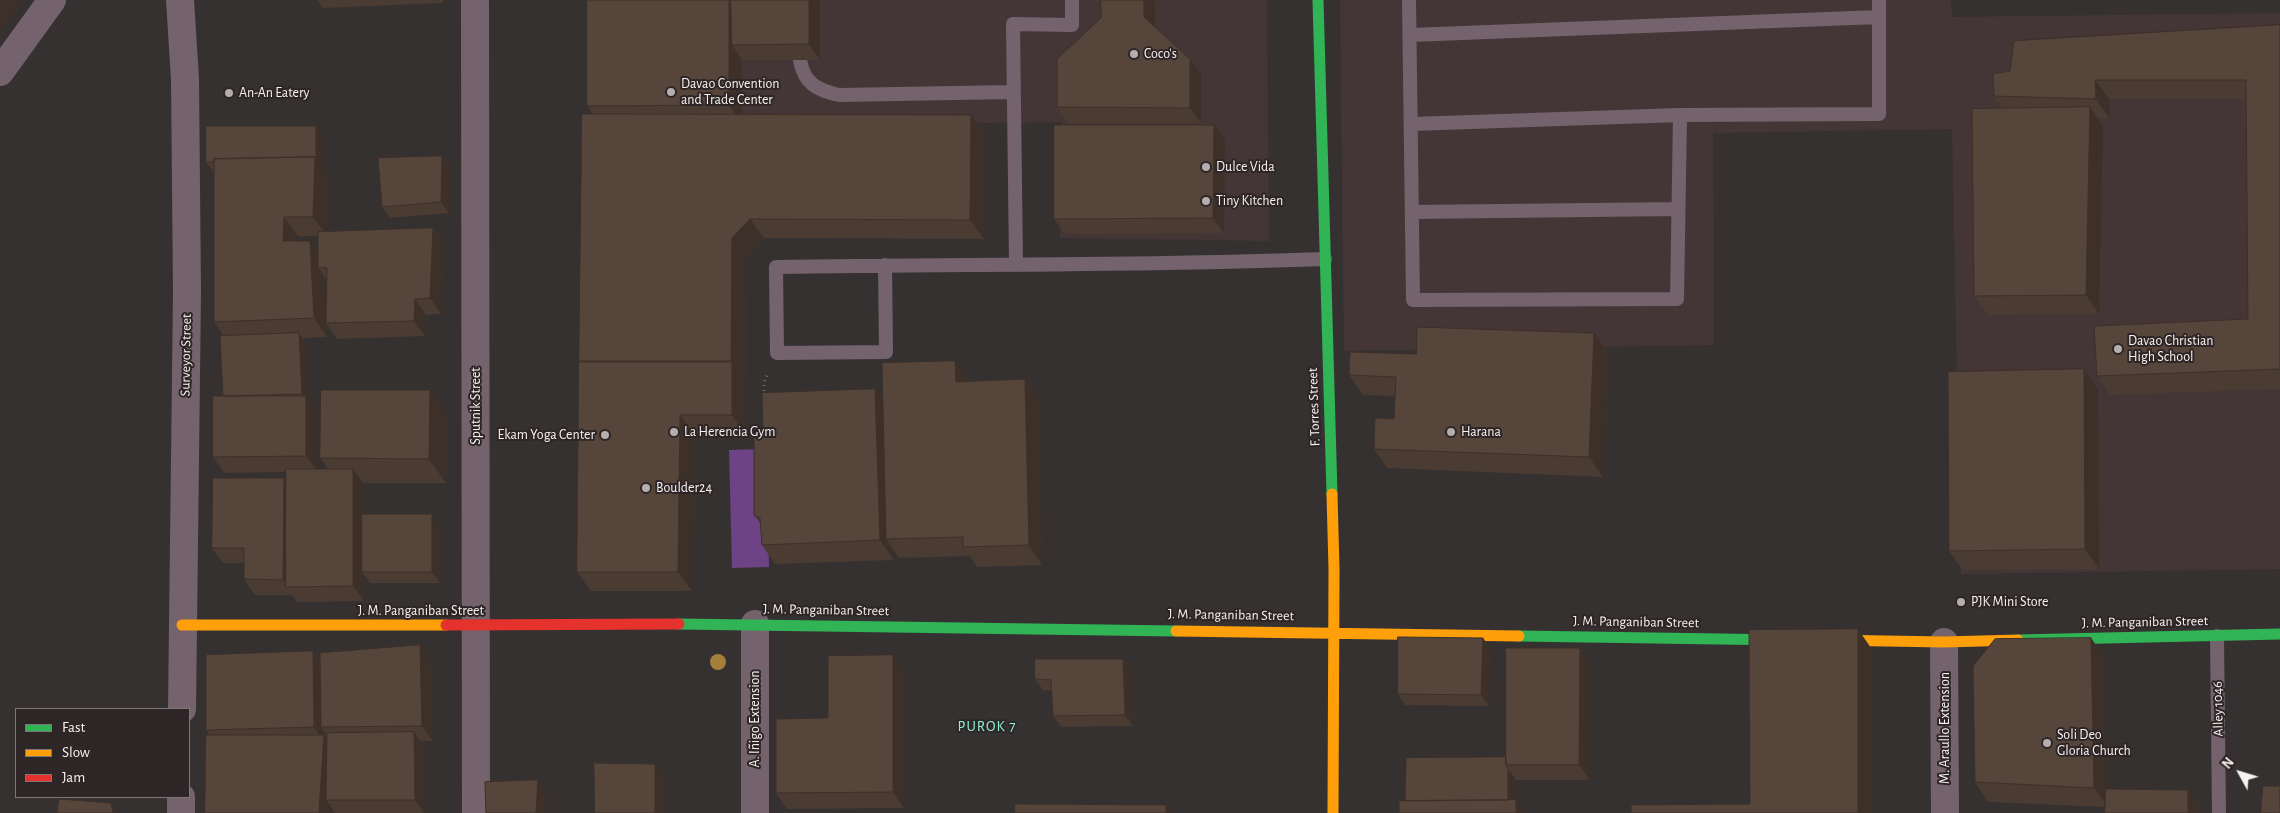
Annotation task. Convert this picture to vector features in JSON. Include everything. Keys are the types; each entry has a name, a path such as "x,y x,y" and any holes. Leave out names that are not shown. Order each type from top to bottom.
{"street":[{"path":"0,72 52,0"},
{"name":"Surveyor Street","path":"180,0 185,79 186,282 182,708"},
{"name":"Sputnik Street","path":"475,0 476,813"},
{"name":"F. Torres Street","path":"1318,0 1334,568 1333,813"},
{"name":"J. M. Panganiban Street","path":"182,625 476,626 755,624 1796,640"},
{"name":"A. Iñigo Extension","path":"755,624 755,813"},
{"name":"J. M. Panganiban Street","path":"1816,640 1944,642 2280,634"},
{"name":"M. Araullo Extension","path":"1944,642 1945,813"},
{"path":"181,798 181,813"}],"lane":[{"path":"1016,263 1013,24 1072,25 1072,0"},
{"path":"1409,0 1413,300 1676,299 1680,115"},
{"path":"1411,124 1680,115 1879,114 1879,0"},
{"path":"1410,35 1879,18"},
{"path":"800,60 802,73 811,84 826,92 839,95 1013,92"},
{"path":"1412,212 1678,209"},
{"path":"885,265 886,352 776,353 776,267 885,265 1016,263 1325,259"},
{"name":"Alley 1046","path":"2217,636 2219,813"}],"path":[{"path":"764,399 764,382 776,353"}],"shaded area":[{"path":"592,0 1267,0 1269,241 1060,238 1062,122 590,129"},
{"path":"1340,0 1951,0 1952,17 2280,13 2280,569 1961,574 1952,129 1713,133 1714,345 1344,351"},
{"path":"766,449 769,567 732,568 729,450"}],"building":[{"name":"Davao Convention and Trade Center","path":"587,0 729,0 729,105 587,106"},
{"path":"731,0 809,0 809,44 732,45"},
{"name":"Coco's","path":"1101,0 1144,0 1144,17 1190,59 1190,108 1057,107 1057,59 1101,18"},
{"path":"2280,25 2280,369 2097,376 2094,326 2248,319 2246,80 2095,80 2096,99 1994,96 1993,74 2010,71 2014,41"},
{"path":"2090,107 2086,295 1974,296 1972,109"},
{"path":"582,114 971,115 970,220 750,219 732,238 731,361 579,361"},
{"path":"1054,125 1214,125 1213,218 1054,219"},
{"path":"206,126 316,126 316,159 315,157 214,159 214,162 206,162"},
{"path":"442,156 441,202 382,207 378,158"},
{"path":"315,157 313,217 284,217 283,241 310,241 314,318 214,322 214,159"},
{"path":"433,228 430,298 415,299 414,321 326,323 327,268 318,267 318,232"},
{"path":"1417,327 1594,333 1589,457 1374,449 1375,418 1394,419 1396,377 1349,375 1350,352 1416,354"},
{"path":"299,333 302,394 223,396 220,336"},
{"path":"955,361 956,382 1025,379 1029,545 963,547 963,537 886,539 882,363"},
{"path":"579,362 732,362 732,415 680,415 678,572 577,572"},
{"path":"2084,369 2085,549 1949,551 1948,372"},
{"path":"875,389 880,540 762,545 760,518 754,515 754,433 763,430 762,393"},
{"path":"321,390 430,390 429,459 320,458"},
{"path":"213,396 306,396 306,456 213,457"},
{"path":"286,469 353,469 353,586 286,587"},
{"path":"213,478 284,478 283,580 244,579 244,548 212,548"},
{"path":"362,514 432,514 432,572 362,572"},
{"path":"1858,629 1858,813 1631,813 1631,805 1750,804 1749,630"},
{"path":"1398,637 1483,638 1481,695 1398,694"},
{"name":"Soli Deo Gloria Church","path":"2091,638 2094,788 1975,782 1973,666 1995,639"},
{"path":"420,645 422,726 321,727 320,653"},
{"path":"1506,648 1580,648 1579,765 1506,765"},
{"path":"313,651 314,727 206,730 206,655"},
{"path":"893,655 893,792 776,793 776,719 828,718 828,656"},
{"path":"1035,659 1123,659 1125,715 1053,716 1051,680 1035,679"},
{"path":"414,732 415,800 326,800 327,733"},
{"path":"206,735 324,735 319,813 205,813"},
{"path":"1506,757 1508,800 1405,801 1406,758"},
{"path":"594,763 655,764 655,813 595,813"},
{"path":"538,780 536,813 486,813 485,782"},
{"path":"2263,786 2280,786 2280,813 2261,813"},
{"path":"2106,789 2188,790 2188,813 2105,813"},
{"path":"59,799 111,803 113,813 57,813"},
{"path":"1516,800 1516,813 1399,813 1399,801"},
{"path":"1015,804 1166,805 1166,813 1015,813"}],"traffic: fast":[{"path":"1318,0 1332,494"},
{"path":"679,624 1176,631"},
{"path":"2018,640 2280,634"},
{"path":"1519,636 1787,640"}],"traffic: slow":[{"path":"1332,494 1334,569 1333,813"},
{"path":"182,625 446,625"},
{"path":"1176,631 1519,636"},
{"path":"1828,640 1944,642 2018,640"}],"traffic: jam":[{"path":"446,625 679,624"}],"place":[{"name":"Coco's","path":"1134,54"},
{"name":"Davao Convention and Trade Center","path":"671,92"},
{"name":"An-An Eatery","path":"229,93"},
{"name":"Dulce Vida","path":"1206,167"},
{"name":"Tiny Kitchen","path":"1206,201"},
{"name":"Davao Christian High School","path":"2118,349"},
{"name":"La Herencia Gym","path":"674,432"},
{"name":"Harana","path":"1451,432"},
{"name":"Ekam Yoga Center","path":"605,435"},
{"name":"Boulder24","path":"646,488"},
{"name":"PJK Mini Store","path":"1961,602"},
{"name":"Soli Deo Gloria Church","path":"2047,743"}],"district":[{"name":"PUROK 7","path":"987,726"}]}
